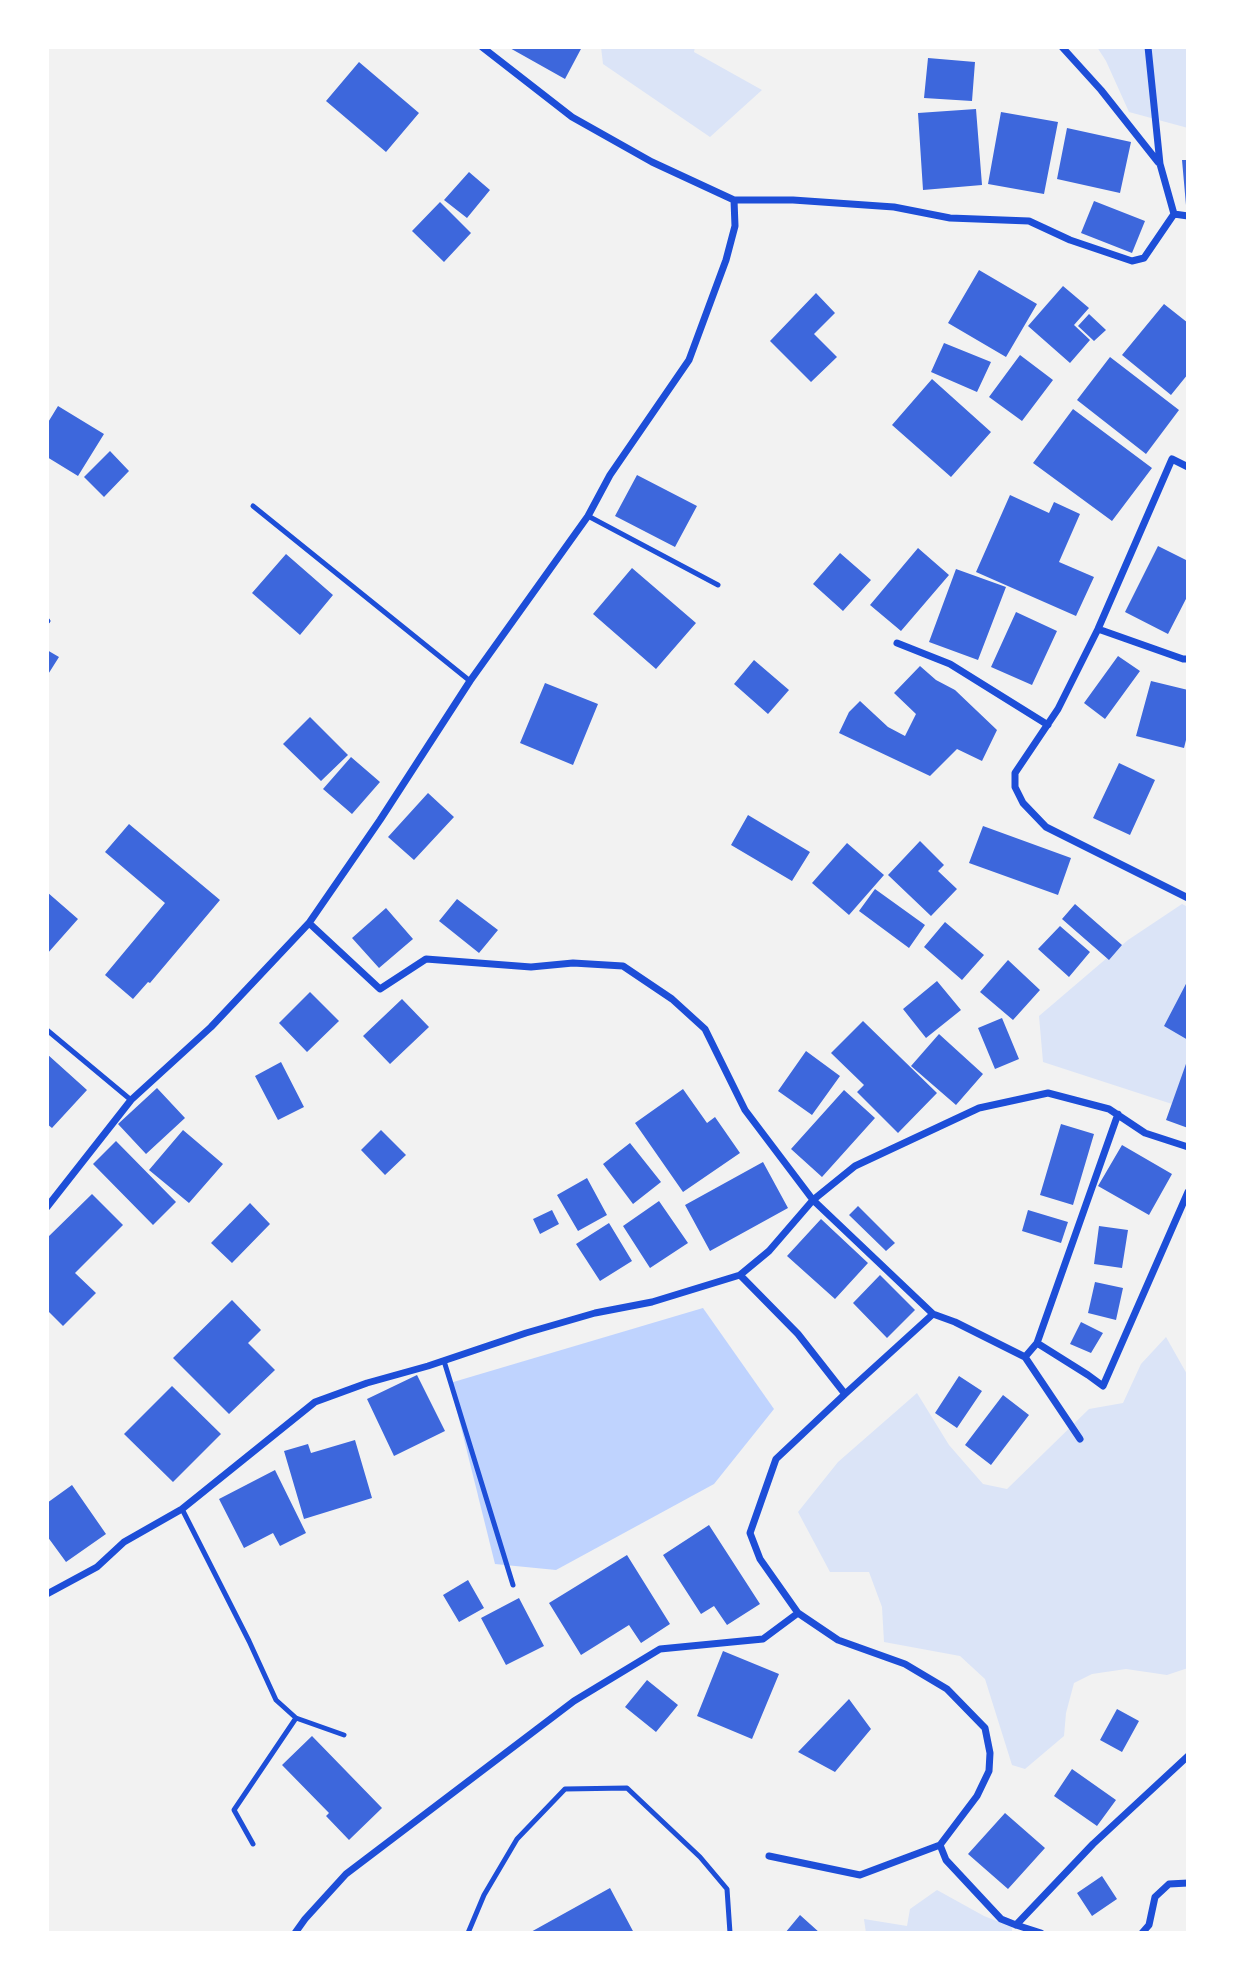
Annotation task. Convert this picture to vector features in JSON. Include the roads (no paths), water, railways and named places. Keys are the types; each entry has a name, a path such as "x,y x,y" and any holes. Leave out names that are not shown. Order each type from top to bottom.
{"street":[{"path":"482,47 572,117 652,162 734,200 793,200 880,206 950,218 1029,221 1070,240 1132,261 1144,258 1174,214 1160,164 1148,47"},
{"path":"1062,47 1101,90 1160,164"},
{"path":"47,1207 131,1100 211,1027 309,923 470,681 589,516 610,475 690,360 726,260 735,226 734,200"},
{"path":"1174,214 1188,216"},
{"path":"1188,467 1172,459 1098,629 1058,709 1015,773 1015,788 1023,803 1046,827 1188,898"},
{"path":"1098,629 1188,659"},
{"path":"897,643 950,664 1048,725"},
{"path":"309,923 380,989 426,959 531,967 573,963 623,966 672,999 705,1029 745,1110 813,1200 933,1314 1025,1357 1080,1439"},
{"path":"47,1594 97,1567 124,1542 182,1508 315,1402 538,1329 653,1301 740,1275 769,1251 813,1200 855,1166 979,1108 1048,1093 1109,1109 1145,1133 1188,1147"},
{"path":"1025,1357 1037,1343 1118,1114"},
{"path":"1037,1343 1102,1386 1188,1192"},
{"path":"740,1275 799,1334 845,1394"},
{"path":"769,1856 860,1875 940,1844 977,1796 989,1771 990,1753 985,1728 947,1689 905,1664 838,1640 798,1613 760,1559 750,1533 776,1459 933,1314"},
{"path":"295,1933 346,1874 574,1701 660,1649 762,1639 798,1613"},
{"path":"1016,1925 1093,1844 1188,1756"},
{"path":"940,1844 946,1860 1001,1919 1041,1933"},
{"path":"1142,1933 1149,1925 1155,1897 1169,1884 1188,1883"}],"lane":[{"path":"253,506 470,681"},
{"path":"589,516 718,585"},
{"path":"47,1030 131,1100"},
{"path":"444,1361 513,1585"},
{"path":"182,1508 276,1700 296,1718 344,1735"},
{"path":"253,1844 234,1810 296,1718"},
{"path":"468,1933 484,1895 517,1839 565,1789 627,1788 700,1857 727,1889 730,1933"}],"water":[{"path":"703,1308 774,1409 714,1484 556,1570 495,1564 450,1383"}]}
